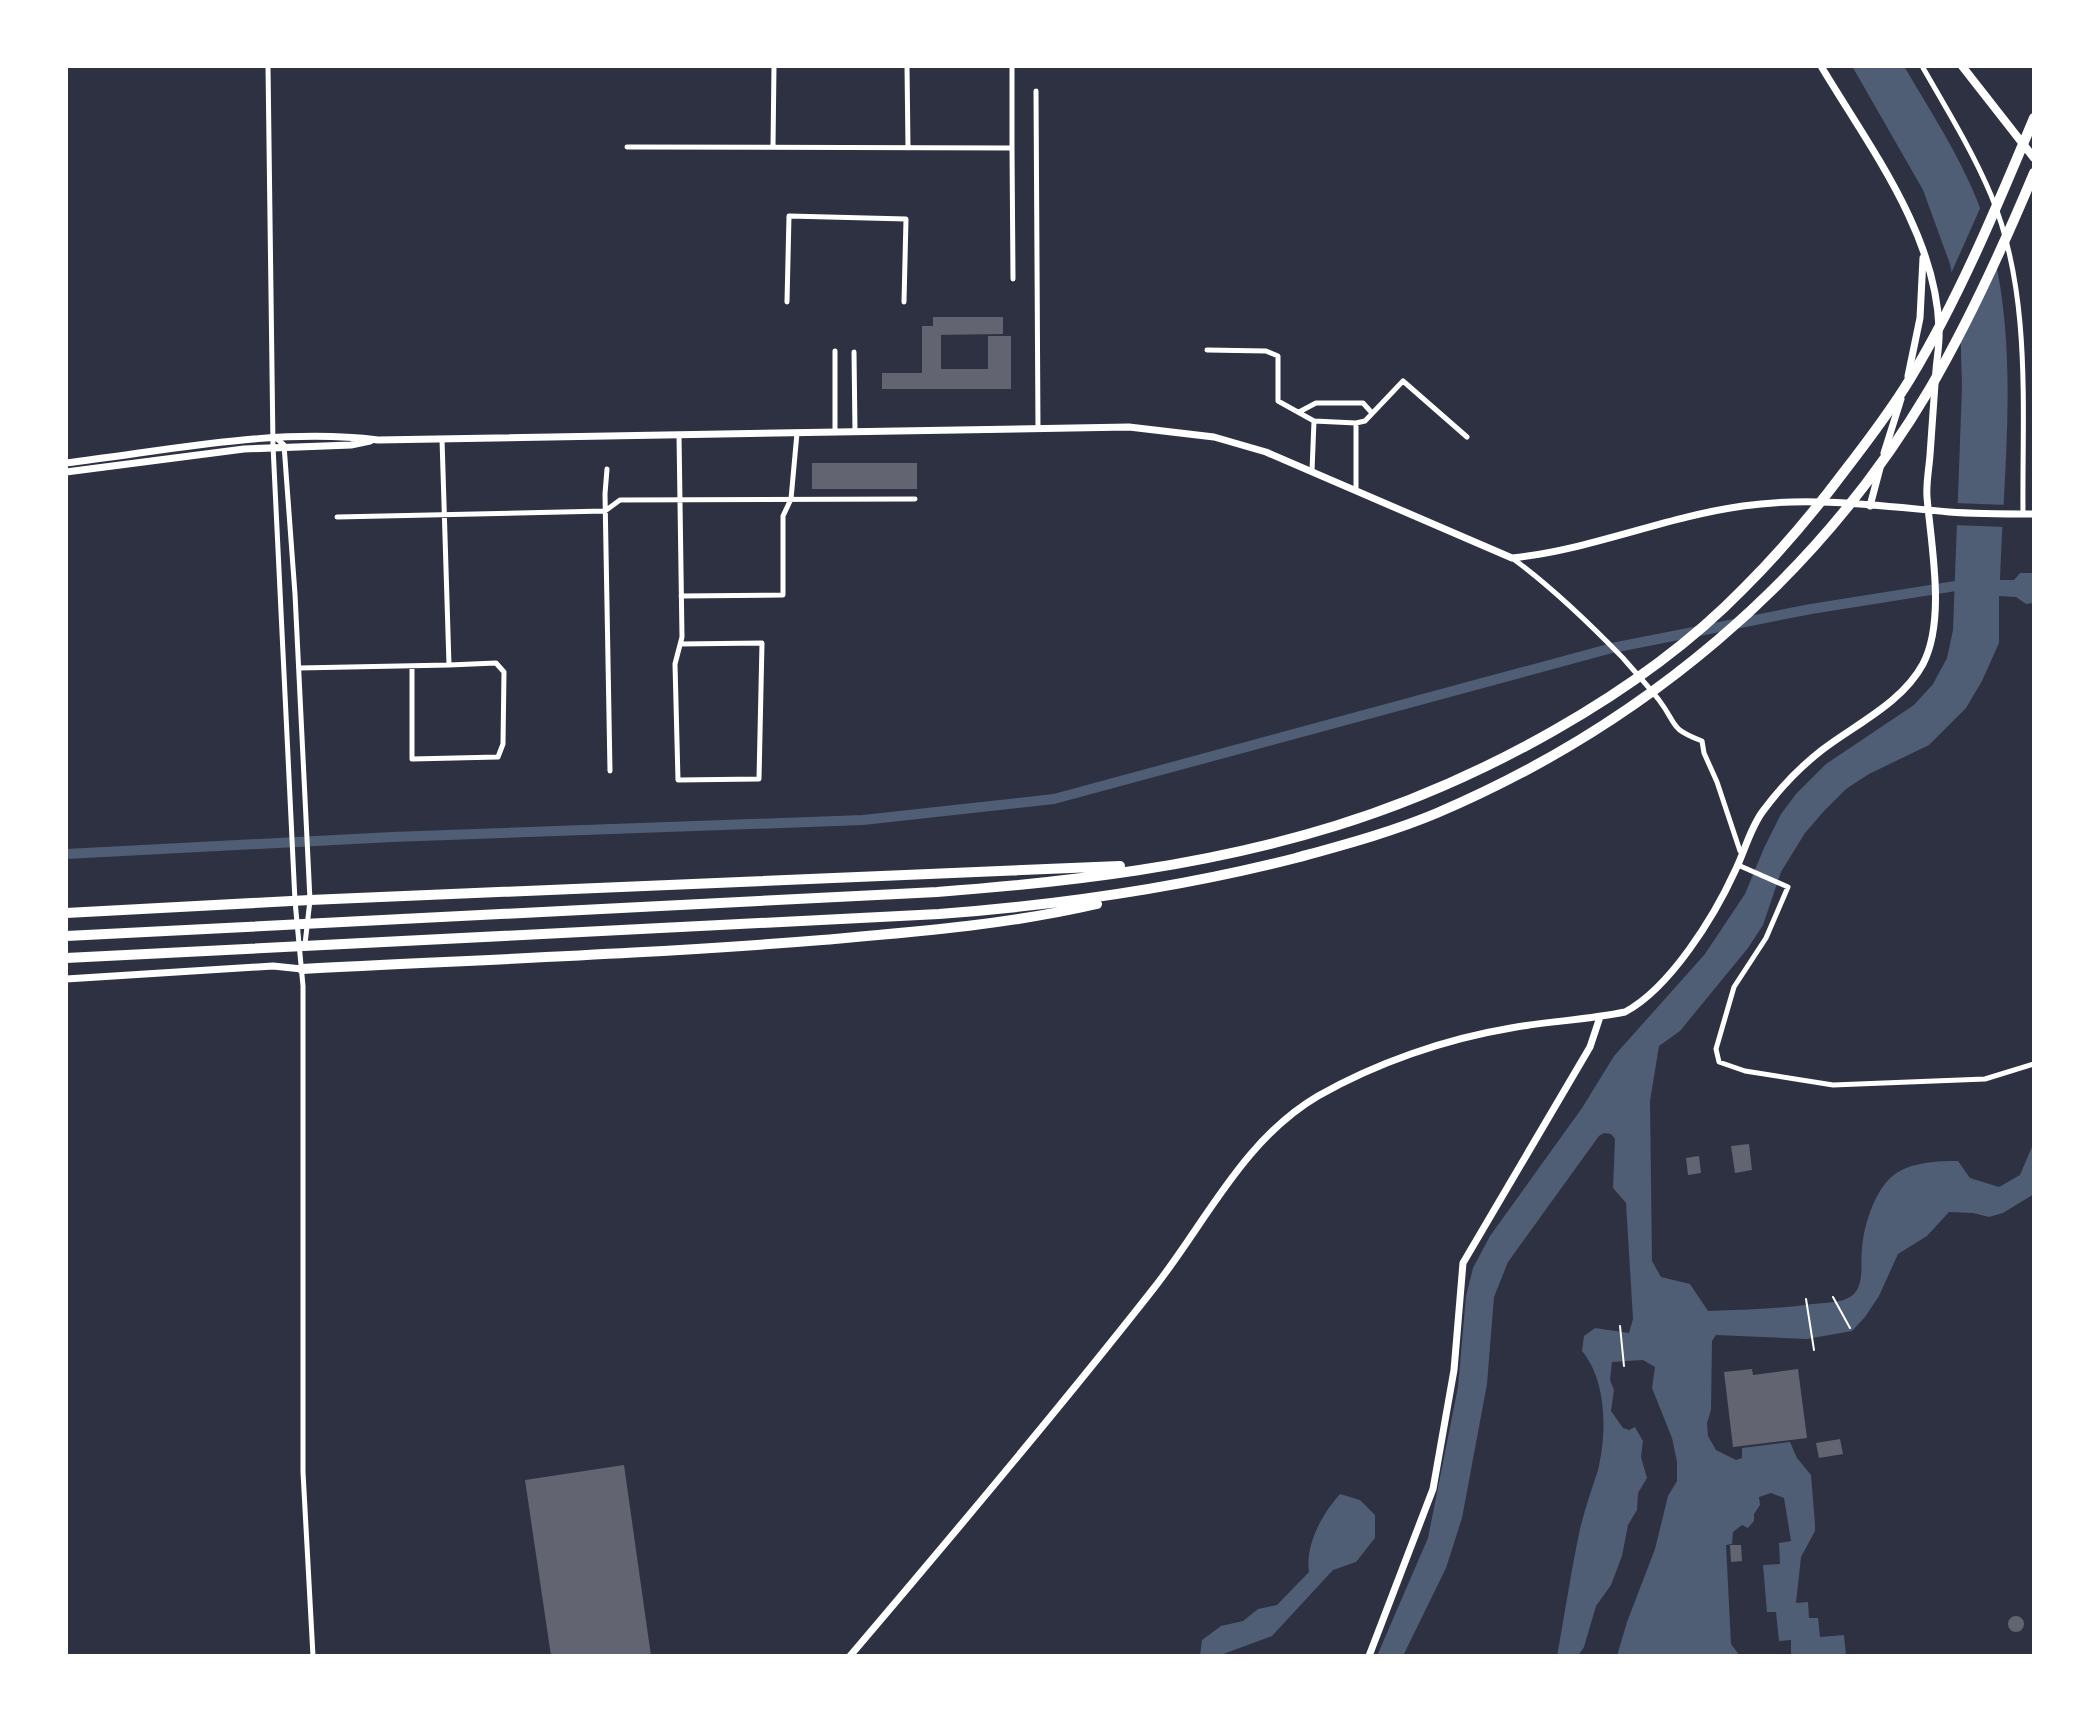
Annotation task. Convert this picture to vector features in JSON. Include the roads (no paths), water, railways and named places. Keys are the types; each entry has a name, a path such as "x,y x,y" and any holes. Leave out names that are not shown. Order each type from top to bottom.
{"highway":[{"path":"66,936 937,892 1039,884 1178,864 1335,826 1425,793 1512,753 1573,719 1660,661 1743,590 1825,498 1910,379 1974,255 2034,118"},
{"path":"66,958 939,914 1040,906 1226,876 1341,846 1435,814 1527,771 1640,701 1689,666 1754,610 1822,537 1885,457 1928,392 1987,280 2034,173"},
{"path":"66,913 1178,864"},
{"path":"302,969 735,947 953,929 1046,916 1163,888"}],"main road":[{"path":"1962,66 2034,158"}],"street":[{"path":"268,66 274,442 295,901 302,969 303,1472 313,1656"},
{"path":"773,147 774,66"},
{"path":"907,66 908,148"},
{"path":"1012,66 1013,279"},
{"path":"850,1656 1022,1454 1156,1286 1239,1168 1260,1144 1317,1097 1350,1080 1449,1042 1514,1028 1625,1012 1641,1003 1658,987 1713,913 1738,865 1756,820 1784,785 1820,752 1884,706 1913,679 1930,648 1934,610 1935,554 1927,494 1939,328 1933,285 1923,248 1904,205 1821,66"},
{"path":"1922,66 1992,197 2007,249 2017,297 2021,341 2023,514"},
{"path":"1036,91 1038,429"},
{"path":"627,147 1012,148"},
{"path":"787,302 789,216 906,219 904,302"},
{"path":"1870,506 1915,348 1920,318 1923,248"},
{"path":"1207,350 1266,351 1278,356 1278,401 1314,421 1365,421 1403,381 1467,437"},
{"path":"835,351 835,432"},
{"path":"854,352 855,432"},
{"path":"1299,412 1316,403 1363,403 1372,413"},
{"path":"1312,471 1314,421"},
{"path":"1356,423 1356,490"},
{"path":"66,463 350,436 378,440 1129,427 1214,437 1251,447 1312,471 1512,558 1544,582 1622,658 1662,703 1676,728 1702,741 1740,851"},
{"path":"681,596 783,595 783,516 791,499 797,433"},
{"path":"679,435 681,596 680,644 675,664 678,780 759,779 762,643 680,644"},
{"path":"442,439 449,665"},
{"path":"66,472 274,442 284,445 351,445 378,440"},
{"path":"284,445 310,900 302,969"},
{"path":"607,469 605,511 610,771"},
{"path":"337,517 605,511 620,500 679,498 915,499"},
{"path":"1512,558 1547,554 1740,506 1784,502 2034,514"},
{"path":"299,668 496,663 504,672 503,744 498,757 412,759 412,666"},
{"path":"1738,865 1788,887 1766,938 1734,987 1716,1049 1719,1062 1745,1071 1833,1085 1985,1079 2034,1064"},
{"path":"66,979 273,966 302,969"},
{"path":"1369,1656 1433,1489 1454,1370 1463,1263 1590,1047 1600,1017"}],"water":[{"path":"1852,66 1904,66 1952,148 1977,200 1992,245 2006,339 2007,436 2000,580 2014,580 2020,573 2034,573 2034,603 2026,604 2016,597 1999,596 1999,643 1966,708 1929,745 1869,774 1846,789 1824,811 1805,833 1781,872 1763,925 1748,948 1680,1031 1659,1046 1650,1101 1652,1261 1661,1277 1690,1284 1708,1311 1835,1302 1848,1298 1858,1289 1868,1217 1883,1186 1898,1172 1919,1164 1958,1161 1970,1178 1999,1187 2020,1175 2034,1142 2034,1194 2003,1213 1989,1217 1949,1212 1927,1236 1898,1254 1879,1296 1852,1331 1807,1339 1716,1335 1712,1341 1708,1436 1716,1450 1736,1460 1742,1458 1742,1448 1790,1442 1797,1458 1811,1475 1815,1531 1801,1557 1796,1603 1808,1602 1809,1618 1818,1618 1820,1637 1844,1635 1846,1656 1791,1656 1791,1640 1779,1641 1776,1612 1767,1612 1763,1565 1780,1564 1779,1543 1791,1541 1784,1498 1771,1493 1759,1497 1760,1505 1754,1514 1754,1521 1748,1528 1742,1525 1733,1532 1732,1544 1726,1545 1731,1644 1740,1656 1617,1656 1655,1549 1668,1496 1677,1481 1672,1438 1652,1388 1655,1367 1643,1360 1612,1362 1610,1380 1614,1390 1611,1411 1623,1428 1629,1430 1635,1427 1643,1441 1641,1457 1647,1478 1638,1493 1637,1510 1628,1525 1622,1556 1611,1585 1596,1606 1584,1647 1578,1656 1557,1656 1580,1529 1598,1470 1603,1440 1603,1408 1596,1377 1582,1351 1584,1336 1595,1328 1629,1333 1633,1319 1626,1203 1613,1188 1615,1139 1611,1134 1599,1136 1508,1262 1494,1297 1487,1384 1462,1518 1446,1568 1403,1656 1377,1656 1428,1538 1458,1387 1466,1296 1473,1268 1490,1236 1582,1108 1614,1056 1705,954 1745,894 1781,814 1796,794 1826,764 1914,705 1933,684 1947,658 1953,630 1962,387 1960,317 1950,264 1923,190"},
{"path":"1340,1494 1360,1500 1375,1515 1375,1538 1356,1562 1333,1570 1272,1636 1218,1656 1200,1656 1202,1640 1221,1626 1243,1621 1258,1609 1277,1605 1309,1572 1308,1562 1316,1530"}],"waterway":[{"path":"66,854 392,837 863,820 1054,799 1612,648 1811,609 1968,584"}]}
